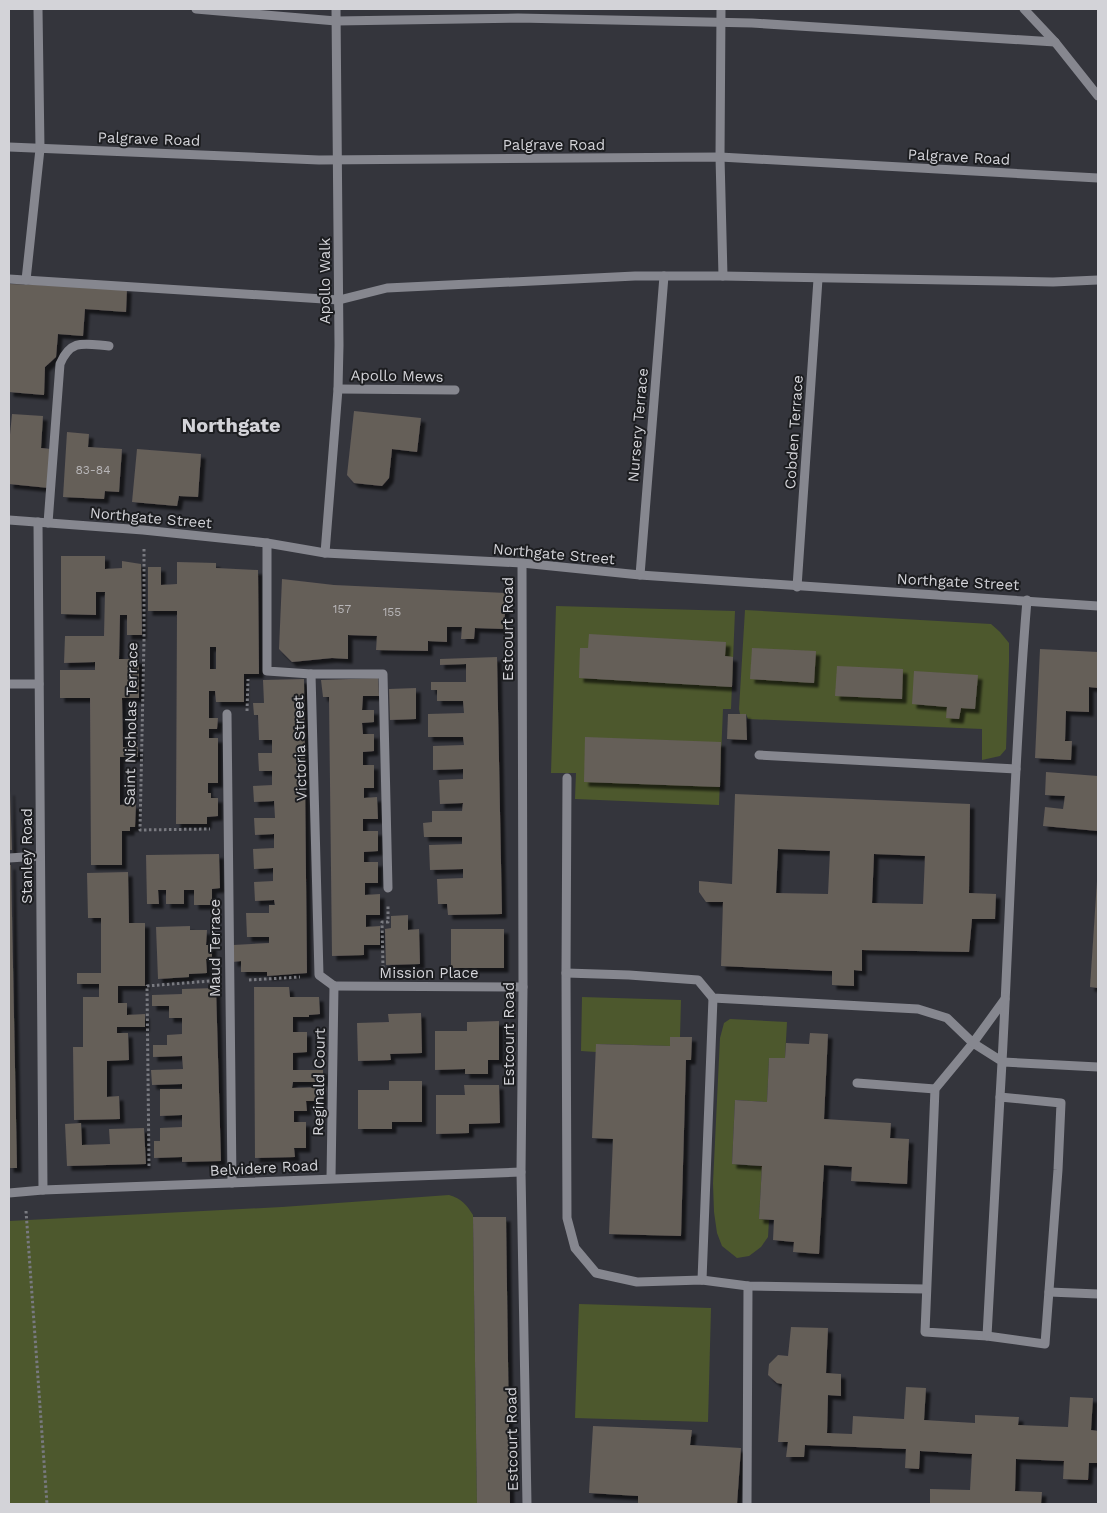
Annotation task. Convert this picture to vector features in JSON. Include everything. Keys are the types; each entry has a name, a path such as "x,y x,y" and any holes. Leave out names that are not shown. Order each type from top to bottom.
{"street":[{"path":"26,280 40,149 38,9"},
{"path":"196,9 336,21 518,18 752,23 1055,42"},
{"name":"Apollo Walk","path":"325,553 338,388 336,9"},
{"path":"722,9 720,157 723,276"},
{"path":"1024,9 1055,42 1098,96"},
{"name":"Palgrave Road","path":"9,147 337,160 720,157 1098,178"},
{"path":"9,279 339,300 387,288 664,276 1053,282 1098,280"},
{"name":"Nursery Terrace","path":"640,575 664,276"},
{"name":"Cobden Terrace","path":"797,586 818,278"},
{"path":"48,523 60,364 70,348 79,344 109,346"},
{"name":"Apollo Mews","path":"338,388 456,390"},
{"name":"Northgate Street","path":"9,520 144,530 267,543 325,553 522,563 640,575 1098,606"},
{"name":"Stanley Road","path":"38,522 42,1190"},
{"path":"267,543 267,671"},
{"name":"Estcourt Road","path":"522,563 523,987 521,1172 527,1504"},
{"path":"987,1336 1003,1062 1016,769 1027,600"},
{"name":"Victoria Street","path":"267,671 311,674 319,975"},
{"path":"311,674 383,674 388,888"},
{"path":"9,684 39,684"},
{"name":"Maud Terrace","path":"227,714 232,1183"},
{"path":"759,754 1016,769"},
{"path":"567,778 567,1218 574,1248 596,1274 637,1282 702,1280 748,1286 926,1289"},
{"path":"9,858 40,856"},
{"path":"566,973 698,980 713,998 702,1280"},
{"path":"319,975 334,986"},
{"name":"Mission Place","path":"334,986 523,987"},
{"name":"Reginald Court","path":"330,1178 334,986"},
{"path":"713,998 918,1009 947,1018 973,1043 1003,1062 1098,1067"},
{"path":"1000,1097 1061,1103 1045,1344 987,1336 925,1332 935,1089 973,1043 1005,999"},
{"path":"858,1083 935,1089"},
{"name":"Belvidere Road","path":"9,1194 42,1190 521,1172"},
{"path":"747,1504 748,1286"},
{"path":"1049,1292 1098,1294"}],"path":[{"name":"Saint Nicholas Terrace","path":"144,530 140,830 228,829"},
{"path":"227,714 247,713 248,678 270,678 267,671"},
{"path":"383,986 382,922 388,922 388,888"},
{"path":"150,1187 147,986 319,975"},
{"path":"25,1192 47,1504"}],"green space":[{"path":"556,606 735,611 731,709 723,709 719,805 575,799 576,773 551,773"},
{"path":"745,610 991,624 1009,643 1006,749 1000,756 982,760 982,729 748,719 746,714 740,714 739,709"},
{"path":"582,997 681,1000 680,1037 670,1037 670,1046 596,1044 596,1052 581,1051"},
{"path":"730,1019 787,1022 785,1058 769,1058 767,1102 735,1100 732,1164 762,1166 759,1219 769,1220 768,1237 761,1247 749,1256 737,1258 722,1246 717,1233 713,1183 720,1038 724,1023"},
{"path":"449,1195 463,1202 473,1215 477,1504 9,1504 9,1221 282,1207"},
{"path":"579,1304 711,1308 708,1422 575,1418"}],"building":[{"path":"9,284 127,288 126,312 85,309 83,336 58,334 56,357 45,367 44,395 9,392"},
{"path":"354,411 421,418 417,452 392,449 389,478 382,486 354,483 347,475"},
{"path":"12,414 43,416 41,448 51,449 49,488 9,484 9,445"},
{"path":"67,432 89,434 88,447 122,449 119,492 105,491 104,499 63,497"},
{"path":"137,449 201,454 198,497 179,496 177,506 132,502"},
{"path":"61,556 105,556 105,569 122,568 122,561 141,564 142,635 127,635 127,615 120,615 119,659 139,659 139,698 122,698 123,747 138,747 138,757 120,757 120,805 136,804 135,827 130,827 130,831 122,831 122,865 91,865 90,698 60,698 60,670 95,670 95,662 64,663 65,636 104,636 105,592 96,592 96,615 61,614"},
{"path":"177,562 216,563 216,568 258,570 259,674 244,674 244,702 216,702 215,691 209,691 209,718 218,718 217,729 209,729 209,738 218,738 218,783 208,783 208,793 211,793 211,798 218,798 218,816 207,817 207,824 176,824 177,611 148,611 148,567 161,567 161,585 177,584","holes":["210,647 216,647 216,669 210,669"]},
{"path":"282,579 334,585 506,593 504,629 475,628 474,639 461,639 462,627 447,627 447,642 428,641 428,651 376,650 377,636 348,635 348,659 332,658 292,662 279,649"},
{"path":"589,634 726,642 725,656 733,657 732,687 579,678 580,648 588,648"},
{"path":"752,648 816,651 814,683 750,679"},
{"path":"1040,649 1098,652 1098,688 1089,687 1089,712 1066,711 1065,741 1072,741 1071,760 1035,758"},
{"path":"497,657 502,914 448,915 447,904 438,904 437,879 463,878 463,869 430,870 429,845 462,844 462,837 424,837 423,823 432,822 432,811 462,811 463,803 440,804 439,780 463,779 463,769 433,770 433,746 464,745 463,737 428,737 428,714 464,713 463,701 437,701 437,690 431,690 431,682 466,682 466,664 440,665 440,659"},
{"path":"837,666 903,669 902,699 835,696"},
{"path":"914,671 978,675 975,709 961,708 959,719 946,718 947,707 912,704"},
{"path":"378,678 379,696 363,696 362,710 374,710 374,722 362,723 363,734 374,734 374,751 363,752 363,765 374,765 374,788 364,788 364,798 377,797 378,819 363,819 363,831 378,831 378,851 364,852 364,862 378,862 378,883 365,883 365,895 380,894 380,915 366,915 366,927 380,926 380,945 364,945 364,955 332,956 329,697 323,697 321,680"},
{"path":"304,679 307,973 267,976 267,972 241,972 241,961 233,962 233,945 269,943 269,937 247,937 246,913 269,913 269,905 275,905 274,900 255,901 254,882 273,881 273,868 254,869 253,849 274,848 274,834 255,835 254,818 275,818 274,801 254,802 253,786 272,785 272,771 259,771 258,753 272,753 272,740 259,740 258,715 254,715 253,703 264,703 263,680"},
{"path":"416,688 416,719 390,720 389,689"},
{"path":"728,714 746,714 747,740 727,739"},
{"path":"585,737 721,742 720,787 584,782"},
{"path":"1046,772 1098,776 1098,831 1043,826 1045,807 1063,809 1065,796 1045,795"},
{"path":"10,791 12,850 9,850"},
{"path":"735,794 970,804 969,893 996,894 995,919 972,919 969,952 862,950 862,971 854,970 854,986 832,985 832,971 721,966 723,902 706,902 699,892 699,881 732,884","holes":["778,849 830,851 828,894 776,893","874,854 925,856 923,904 872,903"]},
{"path":"219,854 220,888 212,889 212,905 194,905 194,890 184,890 184,904 166,904 166,890 158,890 159,904 147,904 146,855"},
{"path":"9,865 11,865 17,1168 9,1168"},
{"path":"128,872 129,923 145,923 145,986 118,986 118,1003 127,1003 127,1015 145,1014 145,1027 117,1027 117,1033 128,1033 129,1060 107,1061 107,1097 119,1096 120,1119 74,1120 73,1047 83,1047 83,997 99,997 99,984 77,984 77,973 101,973 101,918 88,918 87,873"},
{"path":"1098,881 1098,988 1090,987"},
{"path":"408,915 408,930 419,929 420,964 386,965 385,929 391,928 391,916"},
{"path":"190,926 190,930 207,930 206,945 212,945 212,959 206,959 207,973 189,974 189,977 158,979 156,927"},
{"path":"451,929 504,929 504,968 451,968"},
{"path":"254,987 289,987 290,997 319,997 320,1014 309,1015 309,1017 293,1017 293,1032 307,1032 307,1052 293,1053 293,1070 323,1070 323,1082 293,1082 292,1088 321,1087 322,1101 306,1101 307,1111 294,1111 294,1122 306,1122 306,1148 294,1148 295,1157 255,1158"},
{"path":"216,988 221,1161 182,1162 182,1157 154,1158 154,1141 160,1141 160,1128 182,1127 182,1115 160,1116 160,1089 182,1089 182,1084 152,1085 151,1070 183,1069 182,1056 153,1057 153,1045 167,1045 167,1035 182,1034 182,1018 169,1018 169,1006 152,1006 152,995 182,994 182,989"},
{"path":"421,1013 422,1053 390,1054 391,1060 358,1061 357,1023 389,1022 388,1014"},
{"path":"499,1021 499,1060 488,1060 488,1074 465,1074 465,1069 435,1070 435,1031 467,1031 467,1022"},
{"path":"810,1033 828,1034 824,1119 891,1123 890,1138 909,1139 907,1184 851,1181 852,1167 824,1165 819,1254 793,1252 794,1242 773,1240 774,1220 759,1219 762,1166 732,1164 735,1100 767,1102 769,1058 785,1058 786,1043 809,1044"},
{"path":"670,1037 692,1037 691,1060 686,1060 681,1236 609,1234 613,1139 592,1138 596,1044 670,1046"},
{"path":"389,1081 422,1081 422,1122 392,1122 392,1129 358,1129 358,1090 389,1090"},
{"path":"464,1085 499,1085 500,1123 469,1124 469,1133 436,1134 436,1095 465,1095"},
{"path":"81,1123 82,1145 110,1144 109,1129 144,1128 146,1164 67,1166 65,1124"},
{"path":"473,1217 506,1217 510,1504 477,1504"},
{"path":"791,1327 828,1328 826,1373 841,1374 841,1396 828,1395 827,1433 852,1434 853,1416 904,1419 906,1387 926,1388 924,1420 975,1423 975,1415 1019,1417 1018,1425 1068,1427 1070,1397 1093,1398 1091,1430 1098,1431 1098,1463 1089,1463 1088,1480 1063,1479 1064,1461 1016,1459 1015,1491 1042,1492 1041,1504 930,1504 930,1489 970,1490 972,1454 920,1451 919,1469 905,1468 906,1449 805,1445 804,1457 786,1457 788,1442 778,1442 782,1384 777,1383 768,1375 769,1364 778,1355 788,1356"},
{"path":"593,1426 692,1430 690,1445 741,1448 737,1504 638,1504 638,1496 589,1493"}],"district":[{"name":"Northgate","path":"231,425"}]}
